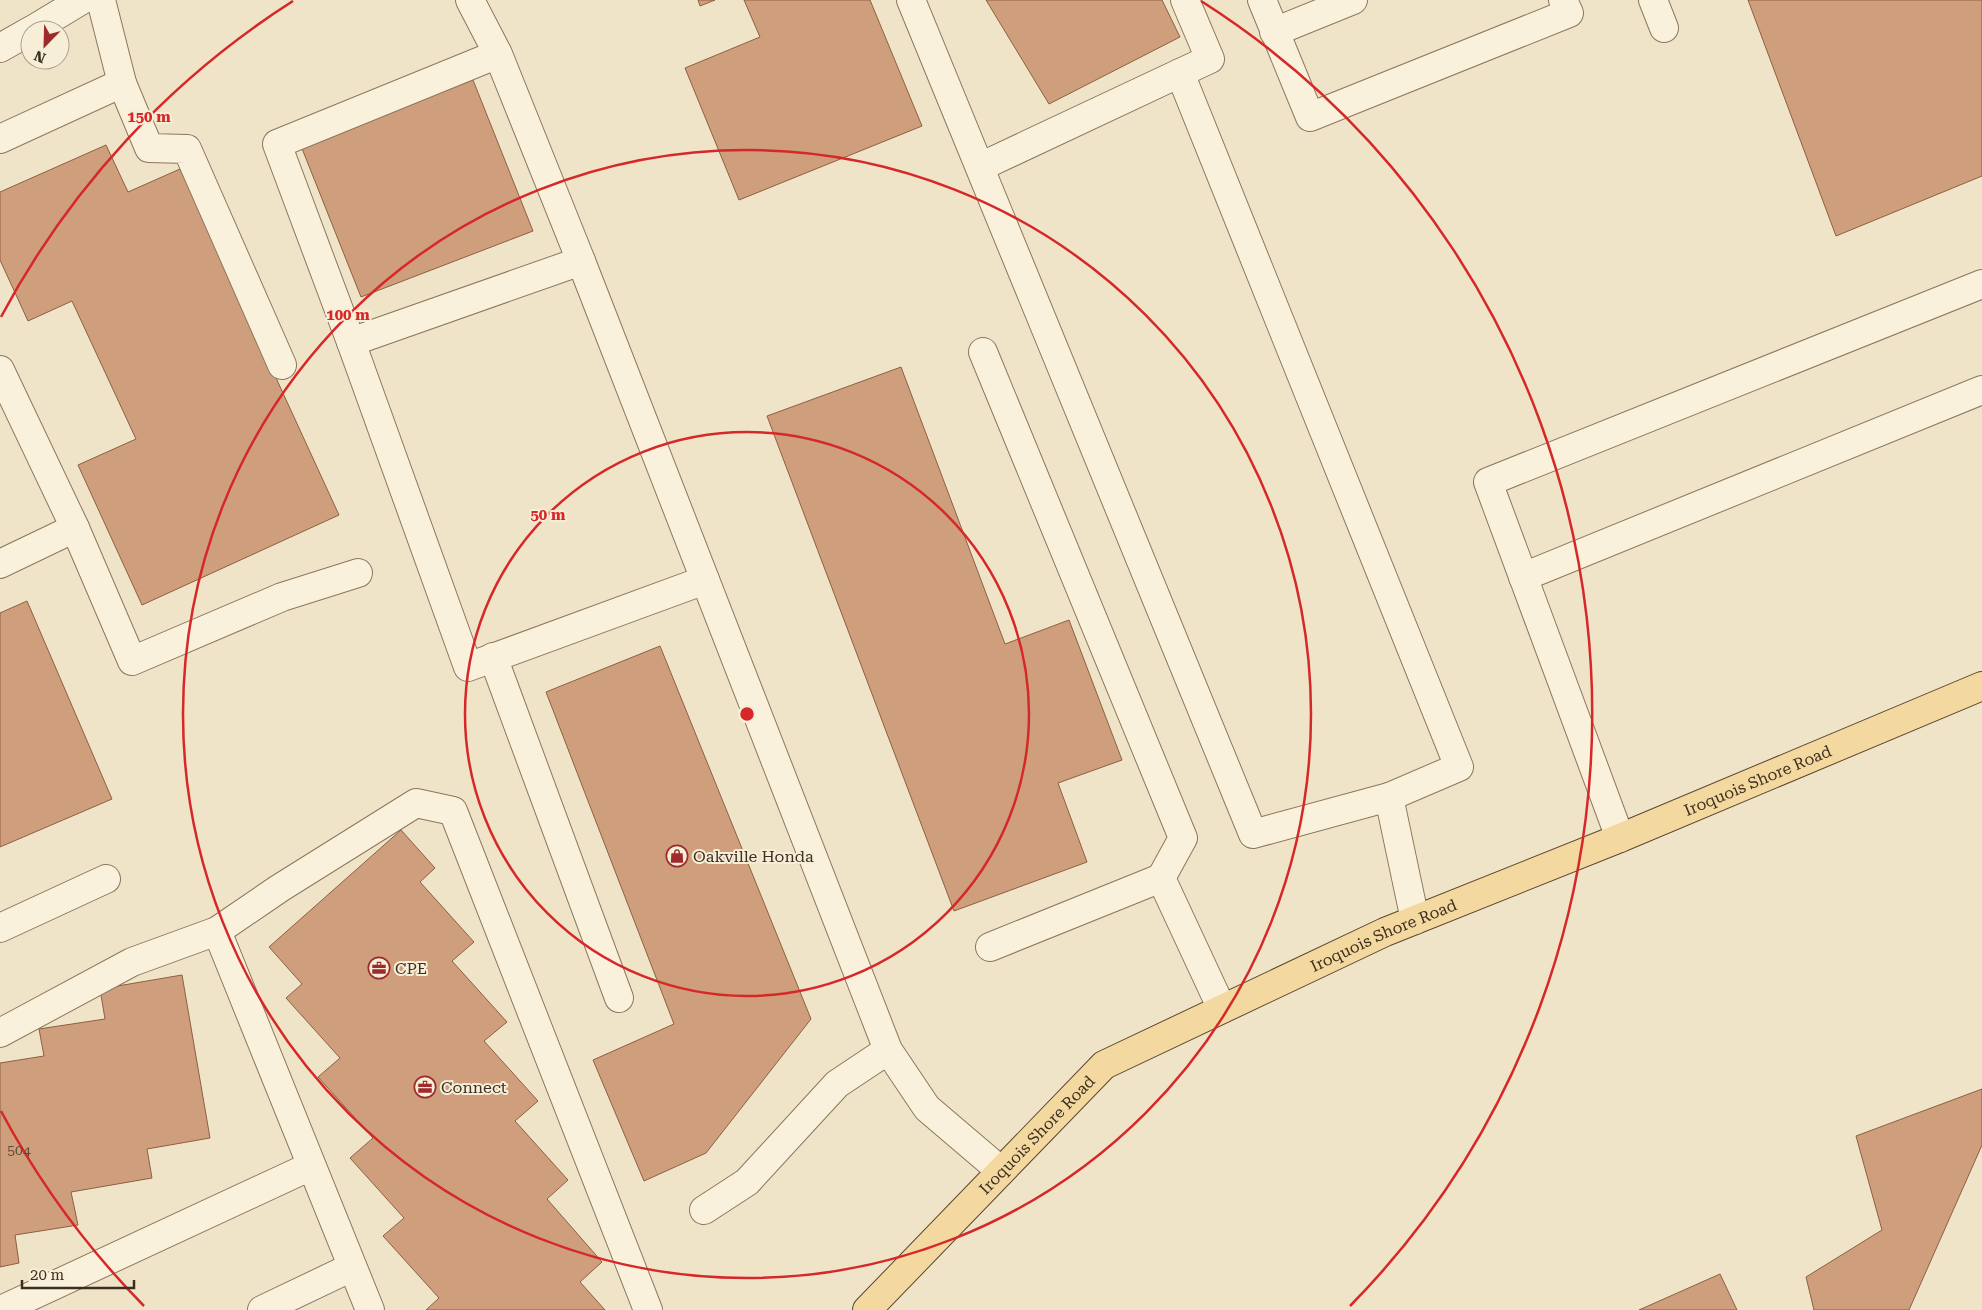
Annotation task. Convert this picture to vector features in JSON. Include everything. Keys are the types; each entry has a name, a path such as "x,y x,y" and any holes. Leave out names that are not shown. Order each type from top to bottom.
{"main road":[{"name":"Iroquois Shore Road","path":"867,1310 1104,1065 1385,932 1620,838 1982,686"}],"street":[{"path":"49,20 82,0"},
{"path":"101,0 122,83 149,148 187,149 282,364"},
{"path":"470,0 498,54 582,260 888,1050 927,1108 1001,1171"},
{"path":"911,0 1253,834 1389,797 1459,767 1180,73"},
{"path":"980,167 1210,59 1185,0"},
{"path":"1262,0 1310,117 1569,13 1563,0"},
{"path":"1274,32 1353,0"},
{"path":"1653,0 1664,28"},
{"path":"0,48 20,37"},
{"path":"498,54 278,144 352,342 468,667 705,580"},
{"path":"0,139 122,83"},
{"path":"352,342 582,260"},
{"path":"1620,838 1488,482 1982,284"},
{"path":"983,352 1183,838 1161,878 990,947"},
{"path":"0,370 75,528 132,661 282,597 358,573"},
{"path":"1523,577 1982,390"},
{"path":"0,564 75,528"},
{"path":"493,657 619,998"},
{"path":"1389,797 1415,920"},
{"path":"0,1033 132,962 217,931 280,888 416,803 453,811 648,1310"},
{"path":"1161,878 1222,1009"},
{"path":"0,928 106,879"},
{"path":"217,931 370,1310"},
{"path":"704,1210 747,1182 837,1084 888,1050"},
{"path":"1,1310 311,1166"},
{"path":"262,1310 352,1266"}],"building":[{"path":"698,0 715,0 700,6"},
{"path":"744,0 870,0 922,126 739,200 685,68 760,37"},
{"path":"986,0 1162,0 1180,37 1049,104"},
{"path":"1748,0 1982,0 1982,176 1836,236"},
{"path":"473,80 533,231 361,297 301,146"},
{"path":"106,145 128,192 180,169 339,515 142,605 78,465 136,439 72,301 28,321 0,260 0,192"},
{"path":"901,367 1005,644 1069,620 1122,760 1058,783 1087,862 954,911 767,416"},
{"path":"27,601 112,799 0,847 0,613"},
{"name":"Oakville Honda","path":"660,646 811,1019 706,1153 644,1181 593,1060 674,1024 546,692"},
{"path":"401,830 435,868 420,882 474,942 452,961 507,1022 484,1041 538,1101 515,1121 568,1180 547,1199 602,1262 580,1282 605,1310 426,1310 439,1298 383,1236 404,1218 350,1158 373,1138 318,1077 340,1058 286,998 302,984 269,947"},
{"path":"182,975 210,1138 147,1149 152,1178 71,1192 78,1225 15,1235 19,1263 0,1267 0,1063 44,1056 39,1029 105,1019 100,989"},
{"path":"1982,1089 1982,1145 1909,1310 1814,1310 1806,1277 1882,1230 1856,1136"},
{"path":"1720,1274 1737,1310 1639,1310"}],"place":[{"name":"Oakville Honda","path":"677,856"},
{"name":"CPE","path":"379,968"},
{"name":"Connect","path":"425,1087"}]}
